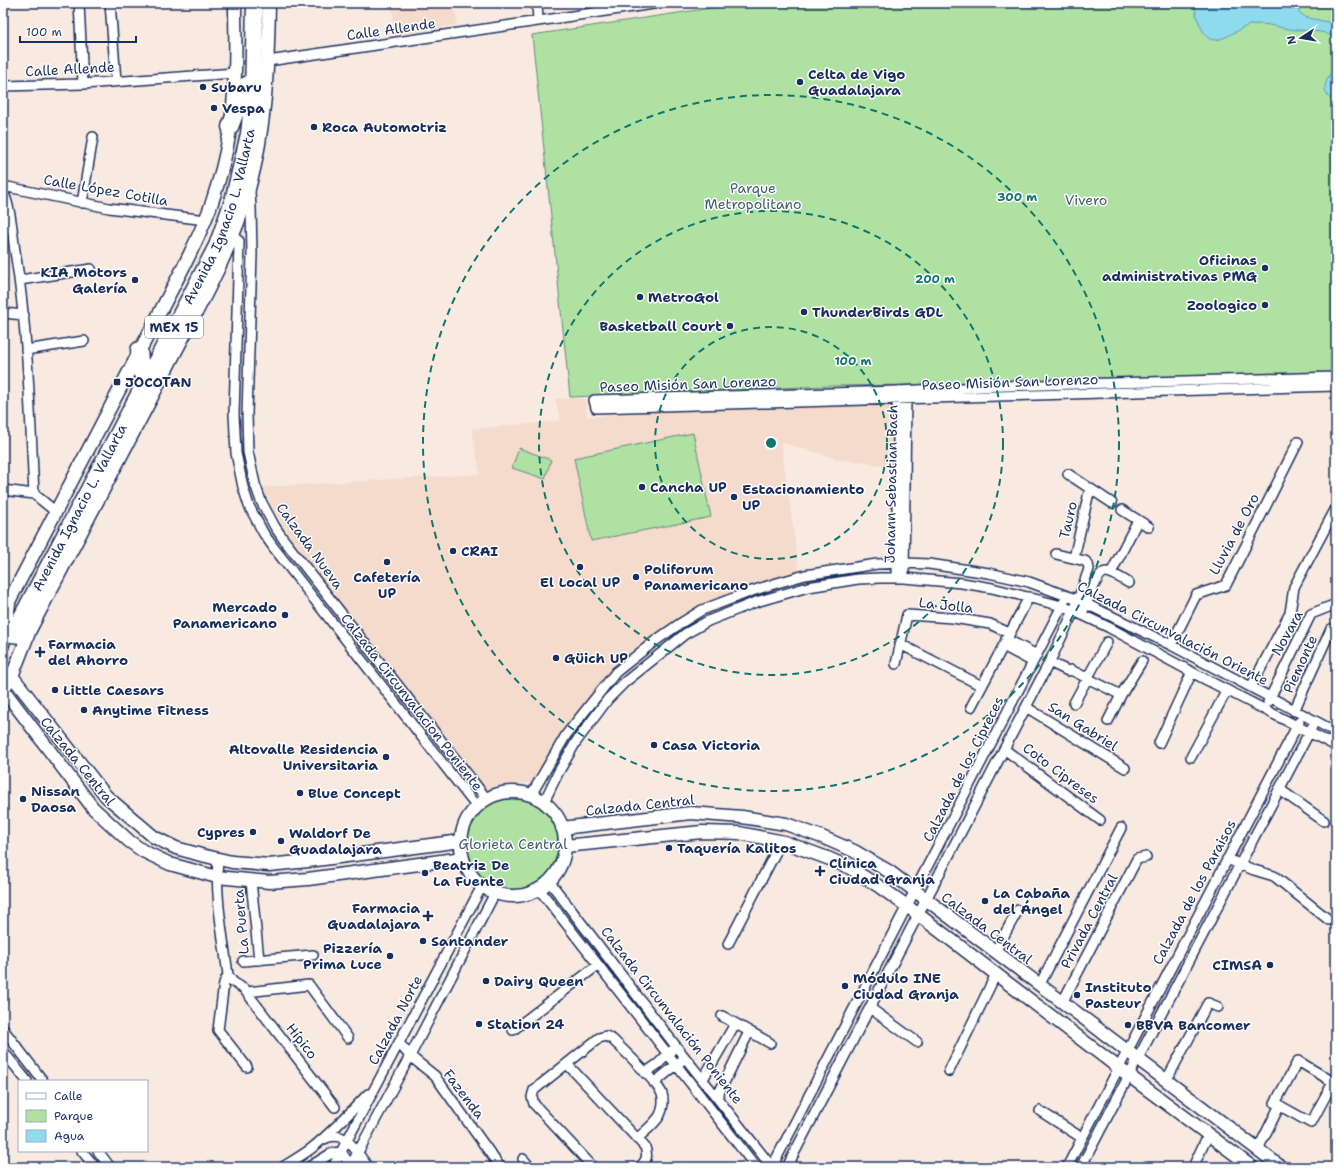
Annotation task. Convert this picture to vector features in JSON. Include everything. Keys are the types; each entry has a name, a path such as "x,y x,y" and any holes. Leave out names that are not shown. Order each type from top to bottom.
{"highway":[{"name":"Avenida Ignacio L. Vallarta","path":"145,373 207,246 224,202 237,158 246,85 247,3"},
{"name":"Avenida Ignacio L. Vallarta","path":"12,625 145,373 217,246 230,210 243,164 253,97 261,59 255,3"},
{"path":"261,59 264,3"},
{"path":"230,127 246,85"},
{"path":"229,242 230,210"},
{"path":"139,350 145,373 171,360"}],"street":[{"path":"79,3 83,84"},
{"path":"110,3 116,81"},
{"name":"Avenida Ignacio L. Vallarta","path":"12,625 9,601 184,266 206,220 223,162 230,127 235,73 235,3"},
{"name":"Avenida Ignacio L. Vallarta","path":"12,625 147,406 210,286 240,218 258,150 266,94 261,59 269,3"},
{"path":"536,3 538,21"},
{"name":"Calle Allende","path":"261,59 660,3"},
{"name":"Calle Allende","path":"3,86 83,84 235,73"},
{"path":"82,203 93,137"},
{"name":"Calle López Cotilla","path":"3,186 109,208 206,220"},
{"name":"Calzada Nueva","path":"249,188 252,254 247,421 248,449 255,484 261,501 275,527 486,798"},
{"path":"3,191 8,206 24,315 34,494"},
{"name":"Calzada Circunvalacion Poniente","path":"229,242 239,241 234,414 236,453 243,487 250,506 264,534 476,806"},
{"path":"20,280 91,269"},
{"path":"3,313 24,315"},
{"path":"237,324 250,324"},
{"path":"26,350 84,341"},
{"name":"Paseo Misión San Lorenzo","path":"1336,377 1003,386 901,395 596,408 594,400 901,395 1336,386"},
{"name":"Johann Sebastian Bach","path":"900,578 901,395"},
{"name":"Lluvia de Oro","path":"1171,645 1196,595 1226,585 1298,442"},
{"path":"236,453 248,449"},
{"name":"Tauro","path":"1068,474 1112,503"},
{"name":"Tauro","path":"1074,558 1090,488"},
{"path":"3,490 34,494 56,512"},
{"path":"1252,687 1290,613 1294,588 1336,508"},
{"path":"1122,510 1148,527"},
{"path":"1111,573 1138,520"},
{"name":"Tauro","path":"1056,554 1085,561 1088,564 1089,569 1078,600"},
{"name":"Calzada Circunvalación Oriente","path":"531,795 566,735 616,672 655,641 686,620 702,610 792,578 829,570 877,564 929,564 1028,582 1066,595 1171,645 1315,722 1335,730"},
{"path":"1078,612 1087,604 1099,577 1103,573 1111,573 1129,583"},
{"path":"792,578 797,590"},
{"name":"Calzada Circunvalación Oriente","path":"544,802 558,773 576,742 608,699 625,682 684,634 727,614 771,598 797,590 858,579 900,578 962,583 992,588 1062,606 1108,627 1201,677 1336,746"},
{"path":"767,586 771,598"},
{"name":"Calzada de los Cipreces","path":"772,1167 943,838 1062,606 1066,595"},
{"path":"971,707 1029,597"},
{"name":"Calzada de los Cipreces","path":"787,1167 1026,707 1078,612 1078,600"},
{"path":"3,689 7,675 12,625 9,601"},
{"path":"723,602 727,614"},
{"name":"Novara","path":"1265,710 1310,614 1336,604"},
{"name":"La Jolla","path":"896,664 907,615 953,618 990,624 1006,640 1035,659"},
{"path":"1108,627 1112,616"},
{"path":"686,620 692,630"},
{"path":"3,645 12,625"},
{"name":"Piemonte","path":"1298,713 1332,629"},
{"path":"1074,703 1107,642"},
{"path":"900,644 982,686"},
{"path":"1051,660 1068,671 1071,670 1121,695"},
{"path":"1108,721 1121,695 1142,661"},
{"path":"1201,677 1208,665"},
{"path":"616,672 625,682"},
{"path":"1159,743 1192,672"},
{"name":"Calzada Central","path":"7,675 106,796 154,837 176,848 232,862 269,864 308,861 461,841"},
{"path":"1026,676 1039,683"},
{"name":"Calzada Central","path":"3,689 93,808 129,841 143,851 170,864 216,877 269,882 308,879 463,858"},
{"path":"1191,757 1226,690"},
{"name":"San Gabriel","path":"1026,707 1125,768"},
{"name":"Calzada de los Paraisos","path":"1067,1167 1296,726 1298,713"},
{"name":"Calzada de los Paraisos","path":"1081,1167 1128,1075 1241,865 1315,722"},
{"name":"Coto Cipreses","path":"1004,749 1100,820"},
{"path":"1279,789 1324,821"},
{"path":"511,791 531,795 544,802 552,809 558,818 562,828 565,846 563,859 557,871 549,881 539,889 522,895 508,896 495,893 475,881 467,869 463,858 461,841 465,822 476,806 486,798 501,792 511,791"},
{"path":"965,794 978,801"},
{"name":"Calzada Central","path":"562,828 691,813 745,818 786,824 840,844 890,872 1126,1052 1281,1167"},
{"path":"745,818 749,835"},
{"path":"620,821 624,840"},
{"path":"129,841 141,826"},
{"path":"1039,986 1121,828"},
{"path":"565,846 702,832 739,833 781,842 830,859 850,868 907,906 1118,1068 1252,1167"},
{"path":"943,838 955,845"},
{"path":"728,944 781,842"},
{"name":"Privada Central","path":"1062,1003 1137,859 1146,857"},
{"path":"218,859 216,877 228,974 224,984 218,1030 246,1067"},
{"path":"1227,859 1274,876 1329,920"},
{"name":"La Puerta","path":"251,881 258,960"},
{"name":"Calzada Circunvalación Poniente","path":"549,881 675,1045 704,1079 772,1167"},
{"name":"Calzada Norte","path":"333,1167 482,886"},
{"name":"Calzada Circunvalación Poniente","path":"539,889 756,1167"},
{"path":"309,1167 332,1153 340,1152 351,1167 495,893"},
{"path":"995,952 1018,910"},
{"path":"586,950 597,942"},
{"name":"La Puerta","path":"242,961 313,955"},
{"path":"513,1030 598,965"},
{"name":"Hípico","path":"228,974 233,982 247,992 335,1107"},
{"path":"949,1071 996,974"},
{"path":"247,992 309,986 348,1038"},
{"path":"1166,1081 1208,1003 1218,1007"},
{"path":"870,1008 917,1042"},
{"path":"722,1016 770,1043"},
{"path":"704,1079 735,1024"},
{"path":"3,1029 41,1080"},
{"path":"718,1097 749,1032"},
{"path":"593,1167 534,1104 532,1097 534,1090 599,1038 606,1036 612,1039 662,1093 663,1104 661,1113 653,1124 637,1139"},
{"name":"Fazenda","path":"399,1043 410,1056 435,1076 500,1167"},
{"path":"645,1073 658,1064 675,1045"},
{"path":"3,1051 26,1080"},
{"path":"654,1083 685,1056"},
{"path":"1298,1061 1333,1082 1311,1122 1280,1105 1275,1102 1298,1061"},
{"path":"566,1064 645,1147 647,1155 645,1162 639,1167"},
{"path":"283,1167 310,1150 322,1140 344,1120 377,1084"},
{"path":"1258,1149 1280,1105"},
{"path":"1040,1111 1082,1138"},
{"path":"322,1140 337,1135 347,1140 368,1167"},
{"path":"1193,1167 1208,1135"},
{"path":"83,1152 94,1167"},
{"path":"99,1152 110,1167"},
{"path":"523,1159 530,1167"}],"shaded area":[{"path":"392,3 454,3 457,25 394,35"},
{"path":"585,398 587,417 736,406 894,401 895,469 867,462 841,460 781,442 799,571 724,598 685,615 631,651 564,734 530,783 498,785 485,791 298,551 271,505 263,487 480,474 472,429 561,421 555,399"}],"green space":[{"name":"Parque Metropolitano","path":"744,3 1336,3 1336,374 826,386 570,397 532,35"},
{"name":"Cancha UP","path":"693,433 711,517 591,541 574,458"},
{"path":"519,448 551,460 545,479 512,468"},
{"name":"Glorieta Central","path":"513,797 531,801 546,811 556,826 560,844 556,862 546,877 531,887 513,891 495,887 480,877 470,862 466,844 470,826 480,811 495,801"}],"water":[{"path":"1196,3 1299,3 1299,12 1305,17 1336,24 1336,40 1332,36 1320,32 1295,30 1260,24 1250,25 1224,38 1214,40 1210,39 1204,33 1198,20"},
{"path":"1336,64 1336,103 1330,99 1325,90 1327,80"}],"place":[{"name":"Celta de Vigo Guadalajara","path":"800,82"},
{"name":"Subaru","path":"203,87"},
{"name":"Vespa","path":"214,108"},
{"name":"Roca Automotriz","path":"314,127"},
{"name":"Oficinas administrativas PMG","path":"1265,268"},
{"name":"KIA Motors Galería","path":"135,280"},
{"name":"MetroGol","path":"640,297"},
{"name":"Zoologico","path":"1265,305"},
{"name":"ThunderBirds GDL","path":"804,312"},
{"name":"Basketball Court","path":"730,326"},
{"name":"JOCOTAN","path":"117,382"},
{"name":"Cancha UP","path":"642,487"},
{"name":"Estacionamiento UP","path":"734,497"},
{"name":"CRAI","path":"453,551"},
{"name":"Cafetería UP","path":"387,562"},
{"name":"El Local UP","path":"580,567"},
{"name":"Poliforum Panamericano","path":"636,577"},
{"name":"Mercado Panamericano","path":"285,615"},
{"name":"Farmacia del Ahorro","path":"40,652"},
{"name":"Güich UP","path":"556,658"},
{"name":"Little Caesars","path":"55,690"},
{"name":"Anytime Fitness","path":"84,710"},
{"name":"Casa Victoria","path":"654,745"},
{"name":"Altovalle Residencia Universitaria","path":"386,757"},
{"name":"Blue Concept","path":"300,793"},
{"name":"Nissan Daosa","path":"23,799"},
{"name":"Cypres","path":"253,832"},
{"name":"Waldorf De Guadalajara","path":"281,841"},
{"name":"Taquería Kalitos","path":"669,848"},
{"name":"Clínica Ciudad Granja","path":"820,871"},
{"name":"Beatriz De La Fuente","path":"425,873"},
{"name":"La Cabaña del Ángel","path":"985,901"},
{"name":"Farmacia Guadalajara","path":"428,916"},
{"name":"Santander","path":"423,941"},
{"name":"Pizzería Prima Luce","path":"390,956"},
{"name":"CIMSA","path":"1270,965"},
{"name":"Dairy Queen","path":"486,981"},
{"name":"Módulo INE Ciudad Granja","path":"845,986"},
{"name":"Instituto Pasteur","path":"1077,995"},
{"name":"Station 24","path":"479,1024"},
{"name":"BBVA Bancomer","path":"1128,1025"}],"park label":[{"name":"Vivero","path":"1086,200"}]}
